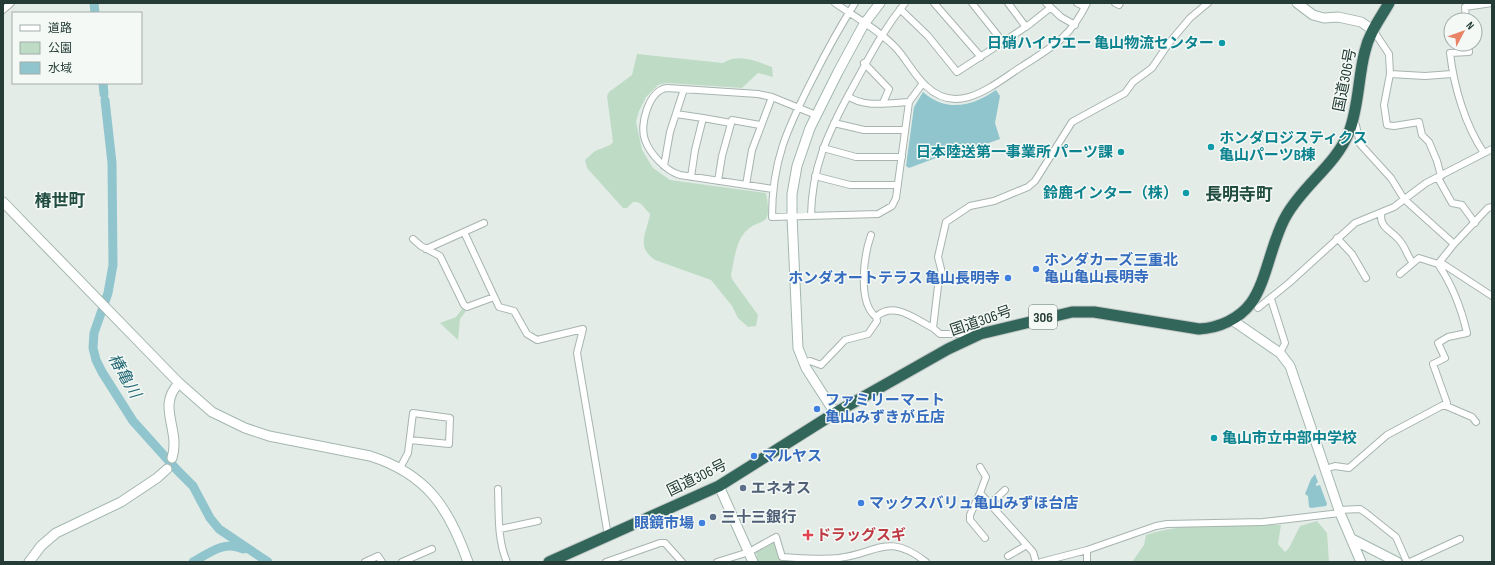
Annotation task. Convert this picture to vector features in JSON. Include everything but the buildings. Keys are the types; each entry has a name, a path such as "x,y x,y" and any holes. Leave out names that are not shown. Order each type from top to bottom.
{"highway":[{"name":"国道306号","path":"549,562 719,486 836,413 948,348 974,336 1009,326 1072,312 1094,312 1199,329 1213,327 1232,320 1252,302 1259,289 1273,244 1286,215 1341,148 1352,121 1365,50 1372,30 1389,3"}],"street":[{"path":"3,10 11,3"},
{"path":"835,3 864,24 881,34 896,48 923,83 933,92 948,98 961,99 977,95 1057,43 1075,25 1086,5 1077,3"},
{"path":"855,3 833,38 798,108 780,151 773,189 772,216 882,212 892,206 896,198 909,102 923,83"},
{"path":"836,413 803,363 797,339 792,194 797,166 805,140 816,115 864,24 880,3"},
{"path":"811,215 814,176 823,148 834,123 864,63 881,34 905,3"},
{"path":"934,3 981,57"},
{"path":"972,3 1003,42"},
{"path":"1008,3 1026,27"},
{"path":"1115,3 1119,5 1120,3"},
{"path":"933,328 938,286 942,273 938,257 946,222 970,206 994,201 1029,186 1035,180 1072,122 1125,93 1133,82 1152,68 1169,43 1190,18 1208,3"},
{"path":"1298,3 1313,15 1324,18 1338,17 1361,22 1378,36 1390,54 1390,74 1384,105 1387,125 1394,126 1419,122 1422,135 1429,142 1437,161 1439,177 1452,203 1462,205 1475,223"},
{"path":"1465,12 1465,6 1492,3"},
{"path":"900,9 928,36 957,72 1026,27 1048,5 1061,17 1075,25"},
{"path":"1469,52 1450,53 1452,74 1468,123 1484,153"},
{"path":"864,63 889,89 883,103"},
{"path":"1390,74 1426,76 1452,74"},
{"path":"773,189 675,174 664,166 645,140 644,127 653,95 663,88 758,94 772,97 816,115"},
{"path":"664,166 668,143 684,89"},
{"path":"848,96 853,100 863,102 909,102"},
{"path":"746,185 752,150 760,125 772,97"},
{"path":"676,114 731,123"},
{"path":"691,177 695,150 703,118"},
{"path":"718,181 722,156 732,120 760,125"},
{"path":"1352,121 1356,125 1360,144 1391,178 1404,199 1454,244"},
{"path":"834,123 864,130 905,130"},
{"path":"823,148 862,158 902,158"},
{"path":"1258,308 1271,299 1354,223 1380,214 1394,207 1426,183 1492,149"},
{"path":"814,176 850,185 898,185"},
{"path":"3,202 108,308 179,383 212,412 245,428 269,436 370,456 400,468 420,481 440,502 458,534 468,562"},
{"path":"1439,263 1445,254 1488,208 1492,207"},
{"path":"1380,214 1383,227 1400,240 1407,256 1413,263"},
{"path":"426,249 484,223"},
{"path":"464,232 499,308 514,311 527,334 537,340 583,329 577,353 608,536"},
{"path":"871,235 867,246 864,264 864,290 870,312 876,317"},
{"path":"1337,238 1355,258 1366,278"},
{"path":"413,239 426,249 440,256 467,307 494,296"},
{"path":"1400,274 1419,258 1439,263 1492,296"},
{"path":"1325,469 1335,466 1349,468 1387,435 1447,402 1433,364 1445,358 1438,343 1448,337 1467,332 1463,313 1456,293 1439,263"},
{"path":"1271,299 1285,343 1280,353"},
{"path":"803,363 810,361 821,365 845,340 868,334 877,321 876,317 883,311 899,310 933,328 940,334 970,334 974,336"},
{"path":"1232,320 1280,353 1287,361 1294,374 1340,512 1361,562"},
{"path":"29,562 41,546 56,533 121,502 157,478 167,469 172,458 175,437 168,411 168,402 171,392 179,383"},
{"path":"1444,405 1472,417 1476,422"},
{"path":"400,468 408,453 413,413 450,418 449,444 410,440"},
{"path":"980,467 986,477 970,515 970,520 985,538"},
{"path":"719,486 753,562"},
{"path":"498,489 503,554 507,562"},
{"path":"990,504 1005,490"},
{"path":"980,493 1033,552 1036,562"},
{"path":"1041,562 1087,550 1156,526 1167,524 1263,522 1360,510 1366,513 1396,538 1409,562 1460,539"},
{"path":"500,529 538,521"},
{"path":"717,562 731,560 776,537 782,557 838,558 891,545 902,547 926,562"},
{"path":"1352,539 1397,562"},
{"path":"606,562 660,543 665,543 682,562"},
{"path":"1008,556 1027,545"},
{"path":"402,562 432,549"},
{"path":"1087,550 1087,562"},
{"path":"365,562 378,556 382,562"}],"green space":[{"path":"637,54 723,63 729,60 741,58 754,60 772,67 773,77 758,73 742,88 666,83 658,85 646,97 639,111 636,122 642,150 653,168 670,180 766,193 768,214 766,219 748,229 742,236 736,250 731,275 732,279 758,315 756,326 748,327 738,318 732,306 711,280 655,260 649,255 645,250 644,239 650,214 641,204 637,202 633,202 627,208 623,208 587,168 585,160 595,151 610,145 613,142 607,96 609,92 632,75"},
{"path":"463,308 466,311 460,319 458,340 440,323 456,317"},
{"path":"1317,521 1327,533 1329,562 1132,562 1144,545 1146,535 1162,531 1195,526 1230,524 1281,525 1278,544 1285,552 1289,548 1300,526"},
{"path":"773,541 777,543 781,559 830,559 830,562 758,562 756,552"}],"water":[{"path":"996,90 1000,96 995,123 1000,139 946,158 944,155 909,168 906,166 914,107 923,92 932,99 941,103 960,105 978,100"},
{"path":"1315,474 1318,482 1316,486 1320,485 1327,504 1326,506 1311,508 1309,507 1308,496 1305,494 1311,479"}],"waterway":[{"name":"椿亀川","path":"94,3 95,12"},
{"name":"椿亀川","path":"103,84 104,94"},
{"name":"椿亀川","path":"105,100 112,163 113,265 108,293 94,333 93,348 96,360 133,421 193,486 210,518 219,529 268,562"},
{"path":"193,562 223,547 230,546 243,549"}],"place":[{"name":"日硝ハイウエー 亀山物流センター","path":"1222,43"},
{"name":"ホンダロジスティクス 亀山パーツB棟","path":"1211,147"},
{"name":"日本陸送第一事業所 パーツ課","path":"1121,152"},
{"name":"鈴鹿インター（株）","path":"1186,193"},
{"name":"ホンダカーズ三重北 亀山亀山長明寺","path":"1036,269"},
{"name":"ホンダオートテラス 亀山長明寺","path":"1008,278"},
{"name":"ファミリーマート 亀山みずきが丘店","path":"817,409"},
{"name":"亀山市立中部中学校","path":"1214,438"},
{"name":"マルヤス","path":"754,456"},
{"name":"エネオス","path":"743,488"},
{"name":"マックスバリュ亀山みずほ台店","path":"861,503"},
{"name":"三十三銀行","path":"713,517"},
{"name":"眼鏡市場","path":"702,523"},
{"name":"ドラッグスギ","path":"808,535"}],"district":[{"name":"長明寺町","path":"1239,195"},
{"name":"椿世町","path":"60,201"}]}
